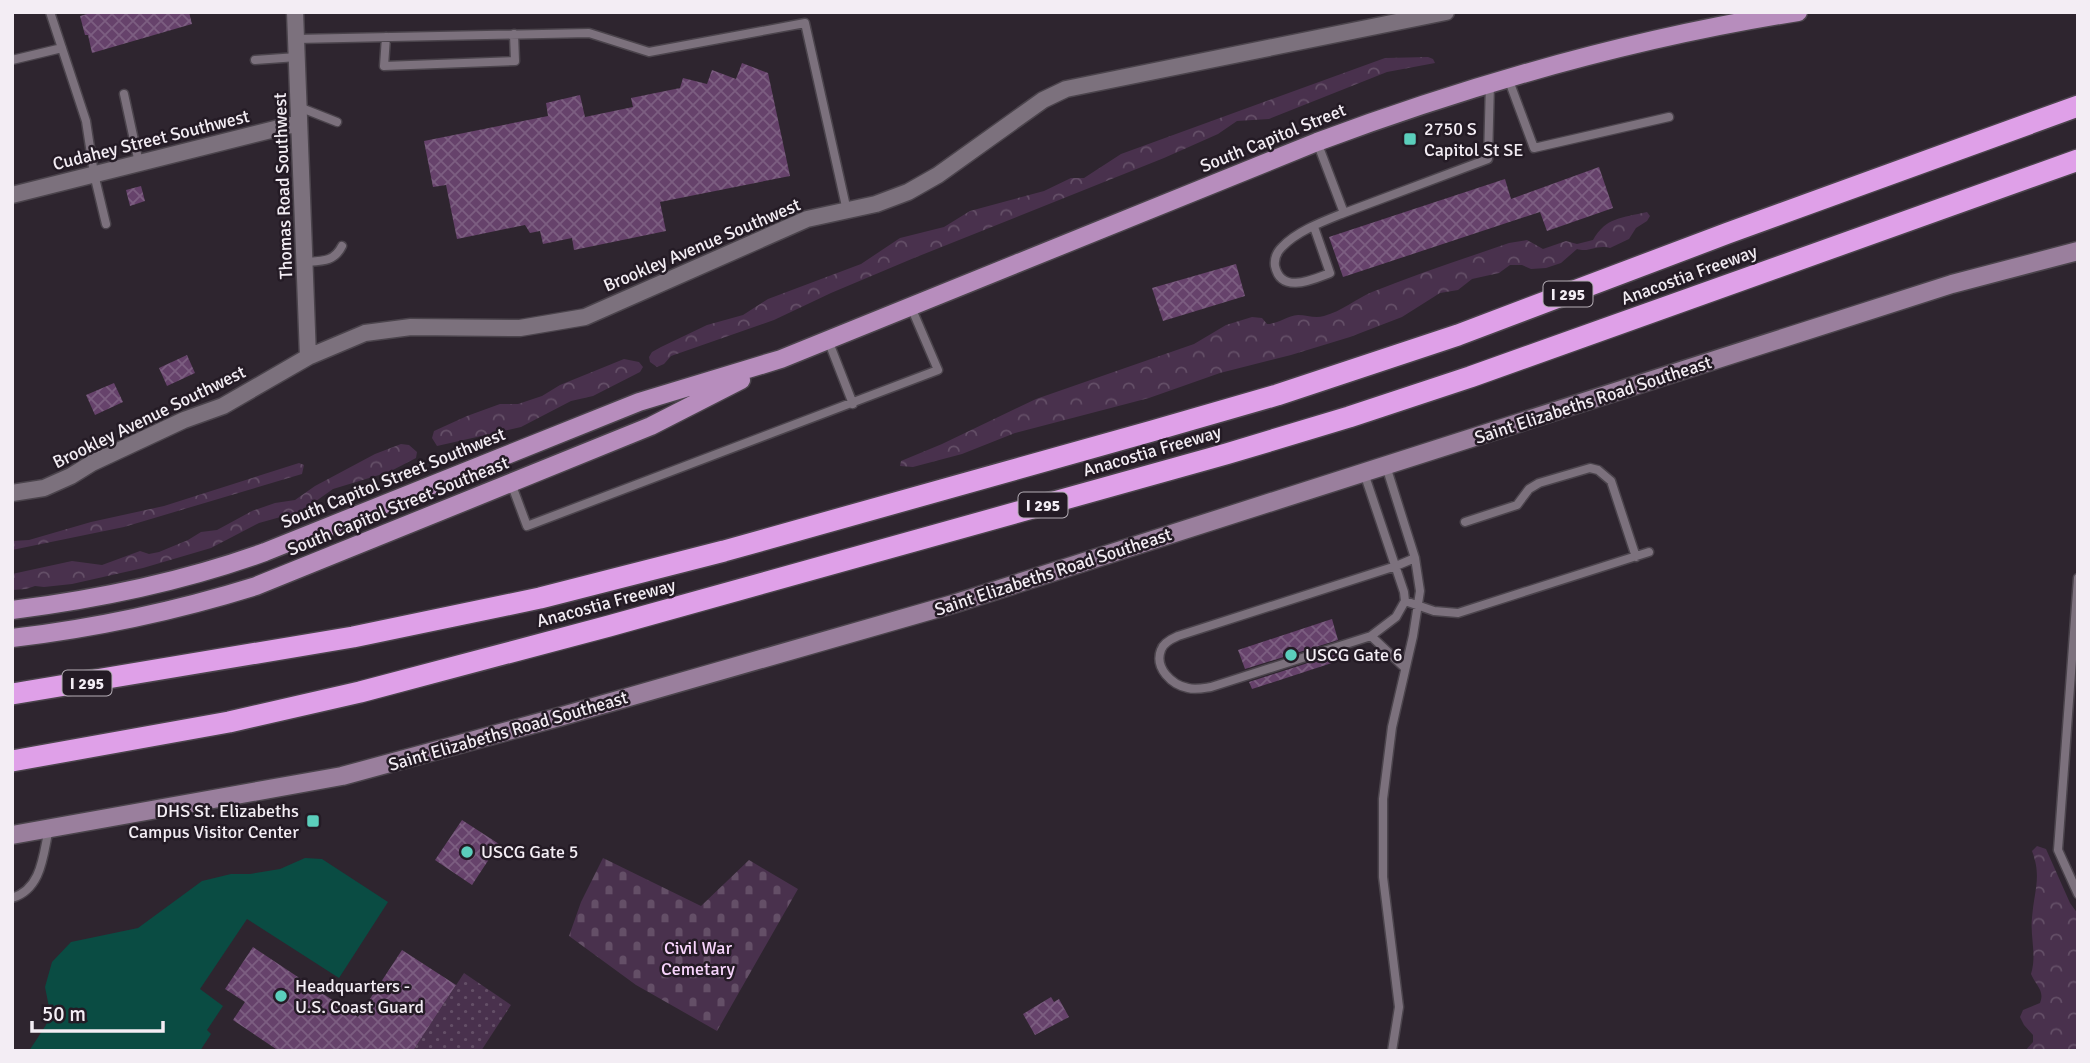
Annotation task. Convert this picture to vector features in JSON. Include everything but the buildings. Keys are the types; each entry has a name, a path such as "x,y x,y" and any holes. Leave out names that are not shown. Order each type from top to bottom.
{"highway":[{"name":"Anacostia Freeway","path":"12,694 403,627 602,584 1277,395 1458,335 2078,106"},
{"name":"Anacostia Freeway","path":"12,761 229,722 386,686 1226,454 1470,377 2078,160"},
{"path":"12,680 66,672 162,668"}],"main road":[{"name":"South Capitol Street","path":"781,359 1317,142 1499,80 1682,34 1798,12"},
{"name":"Saint Elizabeths Road Southeast","path":"12,835 341,776 893,622 1952,284 2078,251"},
{"name":"South Capitol Street Southeast","path":"12,638 136,619 223,596 286,575 651,426 781,359"},
{"name":"South Capitol Street Southwest","path":"12,610 138,590 233,564 639,402 781,359"}],"street":[{"name":"Thomas Road Southwest","path":"295,12 308,358"},
{"name":"Brookley Avenue Southwest","path":"12,493 44,488 71,476 92,463 184,420 223,406 308,358 365,333 411,327 520,328 585,317 807,219 885,202 916,188 1043,100 1066,89 1446,12"},
{"name":"Cudahey Street Southwest","path":"12,195 139,163 299,115"}],"lane":[{"path":"50,12 86,121 94,174 106,224"},
{"path":"296,39 589,33 649,52 805,23 847,211"},
{"path":"386,37 384,66 515,61 514,34"},
{"path":"12,60 62,48"},
{"path":"254,60 297,57"},
{"path":"1499,80 1534,148 1669,117"},
{"path":"1314,227 1330,273 1305,282 1289,283 1282,279 1274,265 1275,257 1286,243 1314,227 1344,213 1488,159 1499,80"},
{"path":"124,94 139,163"},
{"path":"299,115 337,122"},
{"path":"1317,142 1344,213"},
{"path":"305,262 326,261 337,256 342,246"},
{"path":"511,482 527,526 938,370 911,307"},
{"path":"828,340 853,404"},
{"path":"1386,466 1420,581 1419,605 1387,760 1382,825 1387,913 1398,989 1398,1022 1392,1051"},
{"path":"1465,522 1517,505 1529,489 1539,483 1590,468 1598,470 1611,481 1636,557"},
{"path":"1364,473 1396,566 1405,592 1405,601 1396,617 1371,636 1211,687 1188,688 1169,679 1160,660 1161,650 1167,642 1178,636 1396,566 1415,558"},
{"path":"1405,601 1434,611 1458,613 1649,552"},
{"path":"2078,579 2076,637 2058,850 2078,894"},
{"path":"1371,636 1405,668"},
{"path":"12,898 28,891 37,878 49,828"}],"green space":[{"path":"1428,57 1435,63 1387,72 1269,119 1237,121 1218,134 1164,158 914,258 774,320 671,356 657,367 650,362 652,352 661,347 707,325 743,315 768,299 861,264 900,238 944,227 970,211 1044,191 1071,178 1084,178 1121,154 1385,58"},
{"path":"1647,212 1650,216 1647,221 1636,228 1629,239 1610,248 1577,249 1561,263 1546,268 1531,269 1522,265 1510,265 1499,273 1472,279 1458,290 1440,293 1402,317 1350,337 1220,373 1149,398 1015,433 962,454 913,467 900,466 901,461 1036,399 1194,344 1226,325 1252,317 1262,318 1267,324 1298,315 1324,316 1372,292 1509,243 1527,240 1543,249 1566,241 1577,244 1593,240 1609,223"},
{"path":"624,359 639,362 643,367 640,372 593,396 571,401 521,427 437,446 432,438 434,431 467,416 500,404 518,404 542,396 560,385"},
{"path":"401,444 409,445 417,452 416,458 389,472 333,489 302,511 259,523 211,548 143,568 72,584 12,590 12,574 72,561 102,565 140,551 149,554 159,552 201,532 217,530 252,511 295,500 315,486 375,454"},
{"path":"299,463 304,465 302,474 124,527 12,550 12,541 29,540 91,522 164,506"},
{"path":"2037,846 2046,849 2070,903 2078,914 2078,1051 2025,1051 2033,1042 2033,1035 2020,1017 2023,1010 2040,1003 2041,999 2041,991 2031,974 2032,918 2037,877 2032,851"},
{"name":"Civil War Cemetary","path":"603,858 701,906 749,860 798,889 717,1031 636,985 569,936 581,902"},
{"path":"464,973 511,1005 481,1051 413,1051"}],"shaded area":[{"path":"305,858 322,859 388,902 339,978 247,919 200,989 223,1006 207,1030 211,1034 200,1051 29,1051 46,1025 50,1012 45,987 52,962 71,942 138,928 202,881 231,874 280,869"}],"place":[{"name":"2750 S Capitol St SE","path":"1410,139"},
{"name":"USCG Gate 6","path":"1291,655"},
{"name":"DHS St. Elizabeths Campus Visitor Center","path":"313,821"},
{"name":"USCG Gate 5","path":"467,852"},
{"name":"Headquarters - U.S. Coast Guard","path":"281,996"}]}
